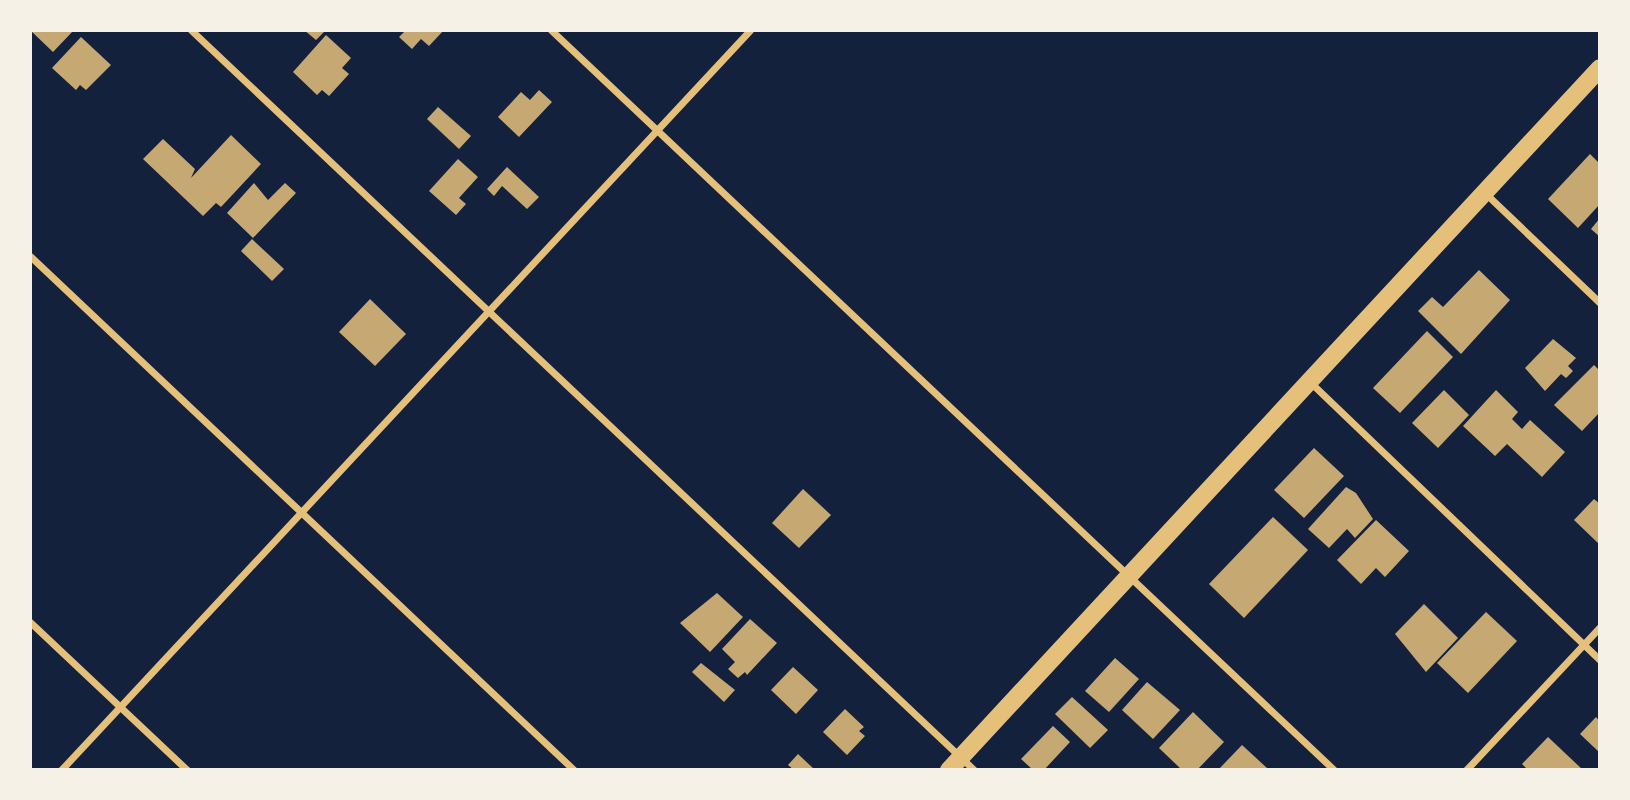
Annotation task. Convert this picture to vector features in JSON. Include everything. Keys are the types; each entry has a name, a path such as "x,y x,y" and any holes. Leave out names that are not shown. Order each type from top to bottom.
{"main road":[{"path":"955,764 1600,68"}],"street":[{"path":"191,30 488,311 955,764 974,770"},
{"path":"551,30 1334,770"},
{"path":"61,770 750,30"},
{"path":"1485,192 1600,303"},
{"path":"30,256 575,770"},
{"path":"1309,382 1600,660"},
{"path":"30,622 187,770"},
{"path":"1466,770 1600,627"}],"building":[{"path":"30,30 74,30 53,52"},
{"path":"304,30 326,30 316,40"},
{"path":"406,30 444,30 429,46 421,39 412,49 399,37"},
{"path":"326,35 351,58 342,68 349,74 329,96 322,90 317,95 293,72"},
{"path":"81,37 111,65 86,90 80,85 76,90 52,68"},
{"path":"539,90 552,102 519,137 498,117 521,92 530,100"},
{"path":"438,107 471,136 459,149 427,119"},
{"path":"231,135 261,164 221,207 216,203 203,216 143,159 163,139 195,169 191,178"},
{"path":"1590,154 1600,164 1600,204 1578,228 1548,199"},
{"path":"458,159 478,177 459,198 466,204 456,215 429,191"},
{"path":"507,167 539,197 527,209 502,186 494,196 487,189"},
{"path":"254,183 268,200 285,183 296,193 253,238 227,213"},
{"path":"1600,218 1600,237 1591,229"},
{"path":"252,239 284,269 272,281 241,251"},
{"path":"1479,270 1510,300 1461,354 1418,311 1432,297 1443,307"},
{"path":"370,299 406,334 375,366 339,332"},
{"path":"1427,331 1453,357 1400,413 1373,388"},
{"path":"1553,339 1576,358 1568,366 1573,371 1566,378 1561,374 1545,391 1525,368"},
{"path":"1594,365 1600,371 1600,412 1582,431 1554,405"},
{"path":"1444,390 1469,415 1438,448 1412,423"},
{"path":"1496,390 1518,412 1512,419 1522,429 1530,420 1565,452 1542,477 1507,444 1495,456 1463,426"},
{"path":"1314,448 1344,476 1304,518 1274,490"},
{"path":"1346,487 1356,493 1373,519 1355,538 1347,529 1329,548 1308,529"},
{"path":"803,489 831,515 799,548 772,523"},
{"path":"1594,499 1600,504 1600,545 1574,520"},
{"path":"1273,517 1308,550 1244,618 1209,584"},
{"path":"1376,520 1409,551 1385,577 1376,568 1361,584 1337,560"},
{"path":"717,593 743,617 710,652 680,623"},
{"path":"1424,604 1458,638 1426,672 1395,634"},
{"path":"1486,612 1517,641 1468,693 1437,663"},
{"path":"750,619 777,643 747,675 745,672 738,678 728,669 735,662 722,649"},
{"path":"1115,658 1139,679 1109,712 1085,691"},
{"path":"701,663 735,690 724,702 692,672"},
{"path":"793,667 818,690 796,714 771,690"},
{"path":"1147,682 1180,710 1153,739 1122,710"},
{"path":"1072,697 1108,730 1090,748 1055,714"},
{"path":"845,709 864,727 859,731 865,736 847,755 823,732"},
{"path":"1193,712 1224,742 1197,770 1182,770 1159,748"},
{"path":"1596,717 1600,722 1600,753 1580,734"},
{"path":"1053,726 1070,742 1044,770 1033,770 1021,759"},
{"path":"1548,737 1583,770 1528,770 1522,764"},
{"path":"1242,745 1267,768 1218,770"},
{"path":"798,754 815,770 794,770 788,765"}]}
